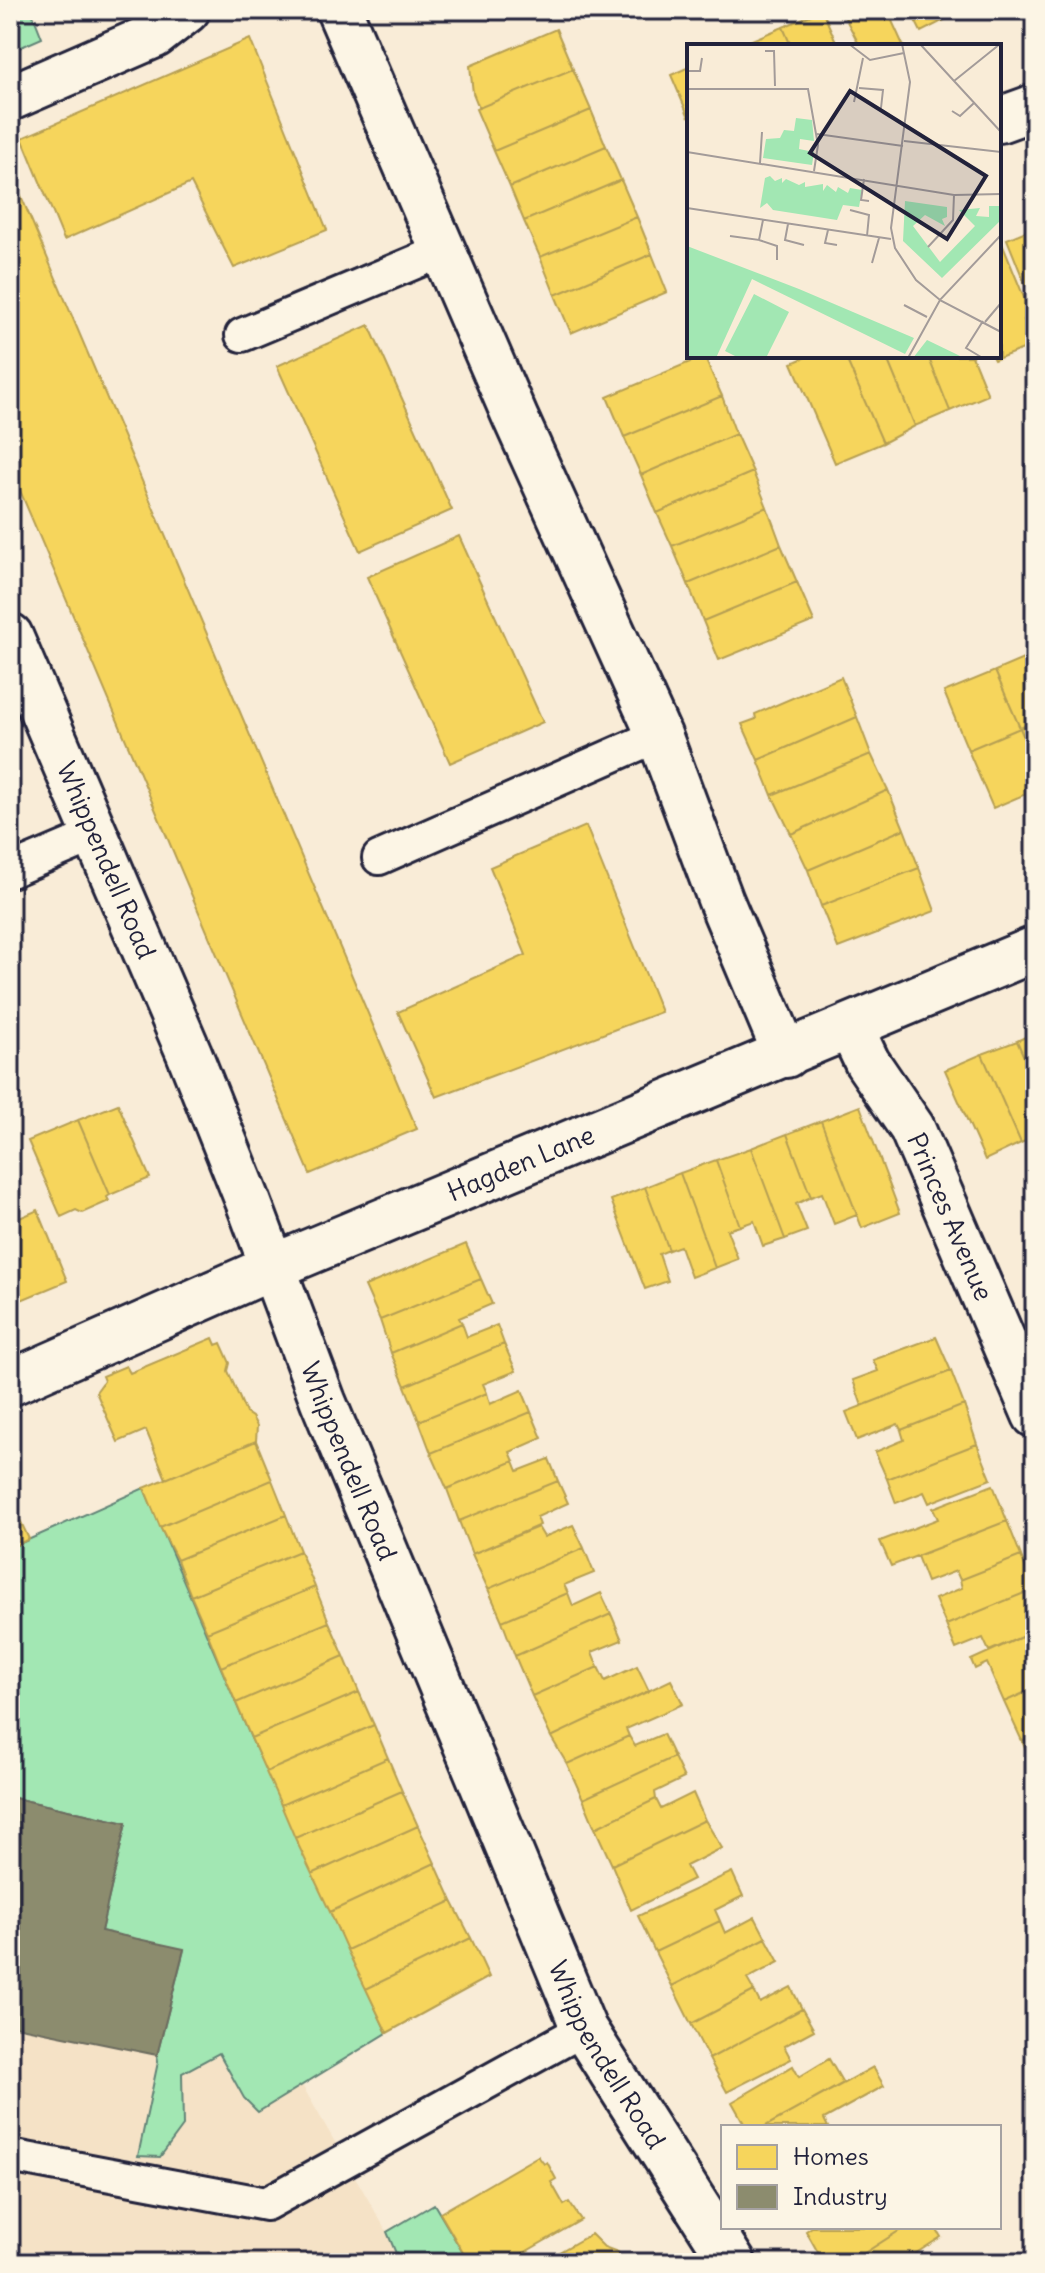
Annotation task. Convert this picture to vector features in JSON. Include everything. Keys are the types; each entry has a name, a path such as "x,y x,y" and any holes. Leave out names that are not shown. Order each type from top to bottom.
{"street":[{"path":"10,98 155,35 187,10"},
{"path":"339,10 522,432 659,735 721,901 786,1055"},
{"path":"1001,119 1035,107"},
{"name":"Whippendell Road","path":"10,636 189,1053 323,1401 584,2029 733,2263"},
{"name":"Hagden Lane","path":"10,1383 273,1267 1035,949"},
{"name":"Princes Avenue","path":"851,1028 867,1062 912,1128 1035,1415"}],"lane":[{"path":"242,335 444,250"},
{"path":"379,858 659,735"},
{"path":"10,871 95,835"},
{"path":"10,2156 266,2204 584,2029"}],"shaded area":[{"path":"98,1699 306,2092 387,2232 398,2263 10,2263 10,1724"}],"green space":[{"path":"10,10 31,10 42,38 10,52"},
{"path":"144,1488 251,1738 387,2033 258,2112 244,2098 219,2053 182,2073 183,2126 160,2157 138,2156 157,2055 184,1950 101,1931 126,1823 10,1797 10,1548"},
{"path":"434,2204 469,2263 400,2263 387,2232"}],"building: Homes":[{"path":"822,10 837,44 790,44 783,27"},
{"path":"841,10 910,10 892,21 903,44 859,44"},
{"path":"910,10 946,10 950,17 921,32"},
{"path":"783,27 790,44 748,44"},
{"path":"556,29 573,69 479,108 473,93 470,66"},
{"path":"250,39 327,230 234,268 191,183 64,240 22,138"},
{"path":"687,68 687,112 671,75"},
{"path":"573,69 591,110 494,151 476,109"},
{"path":"591,110 606,146 510,187 494,151"},
{"path":"606,146 621,180 524,221 510,187"},
{"path":"10,170 417,1129 310,1174 10,467"},
{"path":"621,180 637,217 540,257 524,221"},
{"path":"637,217 652,254 555,295 540,257"},
{"path":"1035,227 1035,309 1007,239"},
{"path":"1001,241 1032,317 1024,320 1034,345 1001,357"},
{"path":"652,254 667,292 571,333 555,295"},
{"path":"369,325 452,510 360,551 277,366"},
{"path":"699,358 705,358 722,396 624,437 607,397"},
{"path":"803,358 846,358 883,443 835,463 792,363"},
{"path":"846,358 887,358 915,426 883,443"},
{"path":"887,358 929,358 950,411 915,426"},
{"path":"929,358 973,358 988,395 950,411"},
{"path":"722,396 736,434 641,475 624,437"},
{"path":"736,434 753,472 657,513 641,475"},
{"path":"753,472 767,507 672,546 657,513"},
{"path":"767,507 781,545 688,584 672,546"},
{"path":"459,536 543,722 450,763 367,577"},
{"path":"781,545 797,582 703,621 688,584"},
{"path":"797,582 814,621 719,660 703,621"},
{"path":"1035,654 1035,722 1020,728 995,671"},
{"path":"995,671 1020,728 968,750 944,692"},
{"path":"841,677 857,717 758,760 742,724 756,719 755,714"},
{"path":"857,717 871,754 772,795 758,760"},
{"path":"1035,722 1035,764 1020,728"},
{"path":"1020,728 1035,764 1035,790 993,808 968,750"},
{"path":"871,754 888,790 791,834 772,795"},
{"path":"888,790 904,829 808,870 791,834"},
{"path":"586,826 661,1012 436,1097 398,1012 526,955 490,867"},
{"path":"904,829 919,868 821,906 808,870"},
{"path":"919,868 935,911 838,948 821,906"},
{"path":"1035,1032 1035,1082 1017,1041"},
{"path":"1017,1041 1035,1082 1035,1106 1029,1109 1035,1122 1035,1137 1021,1143 982,1054"},
{"path":"982,1054 1021,1143 985,1160 945,1070"},
{"path":"118,1104 150,1178 110,1195 78,1120"},
{"path":"860,1106 900,1213 862,1228 821,1121"},
{"path":"78,1120 110,1195 107,1197 109,1201 82,1213 76,1210 61,1217 28,1141"},
{"path":"821,1121 857,1215 834,1224 822,1193 811,1197 787,1134"},
{"path":"787,1134 811,1197 796,1204 807,1231 785,1239 751,1148"},
{"path":"751,1148 785,1239 763,1246 754,1221 740,1226 716,1160"},
{"path":"716,1160 740,1226 727,1230 738,1259 715,1268 680,1173"},
{"path":"680,1173 715,1268 691,1277 680,1246 669,1250 645,1187"},
{"path":"645,1187 669,1250 659,1254 668,1281 645,1289 611,1200"},
{"path":"38,1210 67,1281 14,1303 10,1294 10,1222"},
{"path":"466,1244 481,1279 380,1320 365,1286"},
{"path":"481,1279 492,1304 459,1318 462,1323 391,1353 380,1320"},
{"path":"462,1323 467,1337 497,1325 504,1344 405,1386 391,1353"},
{"path":"936,1337 951,1371 862,1406 853,1380 878,1371 873,1360"},
{"path":"213,1338 216,1345 221,1343 230,1363 228,1371 246,1413 257,1426 256,1441 166,1479 146,1430 118,1442 96,1392 104,1381 102,1376 126,1366 130,1373"},
{"path":"504,1344 516,1371 483,1384 487,1393 419,1421 405,1386"},
{"path":"951,1371 964,1405 901,1430 898,1424 857,1440 846,1412"},
{"path":"522,1390 531,1412 431,1453 419,1421 487,1393 490,1404"},
{"path":"964,1405 977,1444 887,1479 875,1452 904,1440 901,1430"},
{"path":"531,1412 542,1438 510,1452 514,1461 447,1489 431,1453"},
{"path":"256,1441 272,1480 160,1527 144,1488"},
{"path":"977,1444 991,1479 929,1503 924,1492 896,1503 887,1479"},
{"path":"549,1459 558,1481 459,1521 447,1489 514,1461 518,1471"},
{"path":"272,1480 286,1515 177,1560 160,1527"},
{"path":"558,1481 568,1503 537,1517 540,1525 472,1554 459,1521"},
{"path":"993,1485 1007,1521 891,1566 880,1541 938,1519 933,1508"},
{"path":"10,1499 29,1539 10,1548"},
{"path":"286,1515 300,1551 191,1596 177,1560"},
{"path":"1007,1521 1021,1556 960,1580 956,1571 927,1582 917,1556"},
{"path":"573,1525 584,1548 488,1589 472,1554 538,1527 544,1537"},
{"path":"584,1548 594,1573 564,1585 568,1593 502,1621 488,1589"},
{"path":"300,1551 315,1587 207,1632 191,1596"},
{"path":"1021,1556 1034,1589 946,1625 935,1599 962,1588 960,1580"},
{"path":"315,1587 329,1622 221,1667 207,1632"},
{"path":"1034,1589 1035,1631 989,1651 983,1638 956,1649 946,1625"},
{"path":"568,1593 573,1606 601,1593 611,1614 515,1656 502,1621"},
{"path":"611,1614 622,1640 592,1652 598,1667 532,1696 515,1656"},
{"path":"329,1622 344,1656 236,1703 221,1667"},
{"path":"1035,1631 1035,1688 1004,1702 987,1663 975,1669 971,1660"},
{"path":"344,1656 359,1692 251,1738 236,1703"},
{"path":"637,1666 649,1691 551,1737 532,1696 598,1667 605,1681"},
{"path":"671,1680 683,1704 626,1729 629,1736 567,1764 551,1737"},
{"path":"1035,1688 1035,1735 1022,1741 1004,1702"},
{"path":"359,1692 374,1725 266,1772 251,1738"},
{"path":"374,1725 388,1758 281,1805 266,1772"},
{"path":"663,1734 674,1757 583,1799 567,1764 629,1736 635,1746"},
{"path":"1035,1735 1035,1771 1022,1741"},
{"path":"674,1757 684,1778 655,1792 656,1799 595,1828 583,1799"},
{"path":"388,1758 402,1791 295,1838 281,1805"},
{"path":"402,1791 418,1826 312,1874 295,1838"},
{"path":"693,1793 705,1820 612,1865 595,1828 656,1799 661,1809"},
{"path":"705,1820 722,1848 686,1866 693,1879 631,1910 612,1865"},
{"path":"418,1826 435,1863 330,1912 312,1874"},
{"path":"435,1863 452,1901 347,1950 330,1912"},
{"path":"732,1872 743,1896 715,1910 720,1921 655,1952 638,1916"},
{"path":"452,1901 471,1938 366,1989 347,1950"},
{"path":"755,1917 766,1938 672,1986 655,1952 720,1921 725,1933"},
{"path":"471,1938 489,1977 387,2033 366,1989"},
{"path":"766,1938 779,1962 747,1979 754,1991 691,2024 672,1986"},
{"path":"791,1987 802,2009 709,2059 691,2024 754,1991 760,2003"},
{"path":"802,2009 814,2030 784,2046 791,2059 727,2092 709,2059"},
{"path":"829,2059 843,2083 768,2125 745,2125 732,2102 793,2066 799,2077"},
{"path":"873,2067 884,2086 824,2119 827,2125 768,2125"},
{"path":"538,2156 544,2164 547,2162 556,2179 551,2182 564,2205 569,2202 581,2220 506,2263 469,2263 440,2213"},
{"path":"902,2229 849,2263 824,2263 806,2231"},
{"path":"902,2229 936,2229 941,2237 905,2263 849,2263"},
{"path":"591,2234 604,2247 618,2252 625,2263 540,2263"}],"building: Industry":[{"path":"10,1797 126,1823 101,1931 184,1949 157,2055 10,2025"}]}
